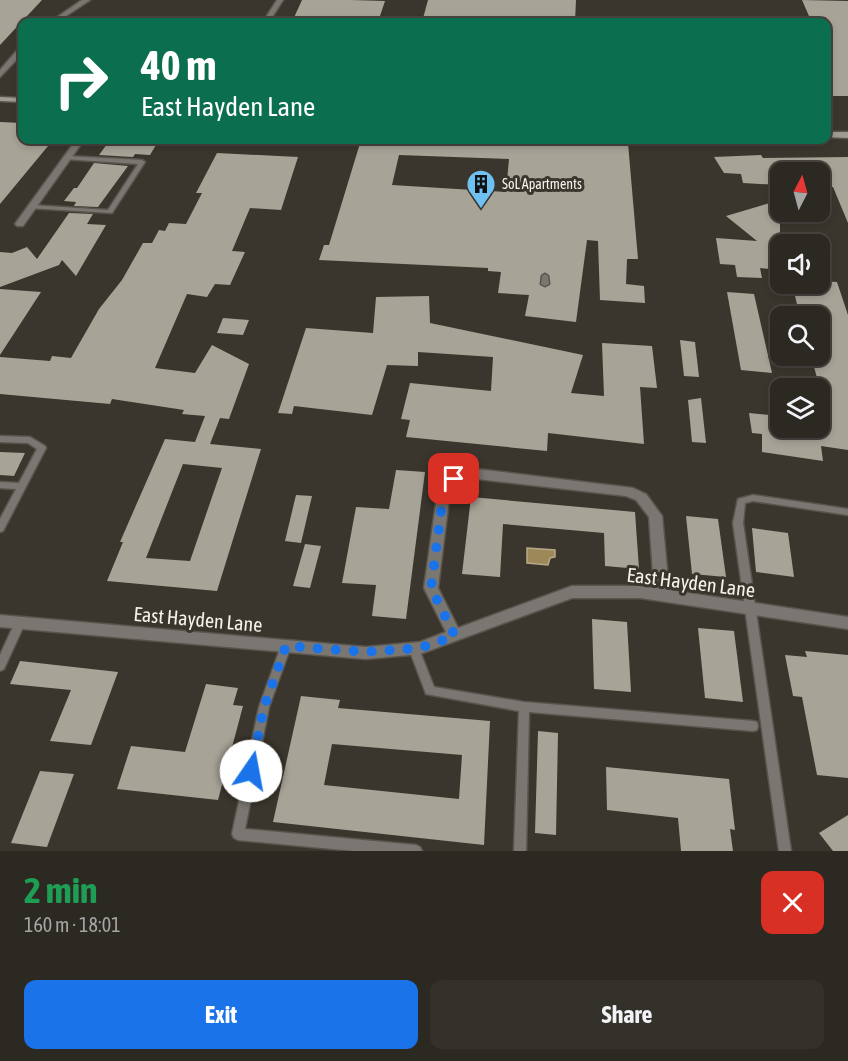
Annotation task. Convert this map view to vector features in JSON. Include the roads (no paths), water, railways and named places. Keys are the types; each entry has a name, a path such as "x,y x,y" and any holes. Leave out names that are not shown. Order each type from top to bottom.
{"main road":[{"path":"0,99 18,100"},
{"path":"831,134 848,135"}],"street":[{"path":"59,18 87,0"},
{"path":"269,18 280,0"},
{"path":"0,75 18,55"},
{"path":"20,224 77,144"},
{"path":"455,636 431,588 444,489 454,479 466,475 477,474 628,491 641,497 655,516 662,595"},
{"name":"East Hayden Lane","path":"0,621 366,652 414,649 572,592 640,592 848,623"}],"lane":[{"path":"31,207 110,212 142,162 66,158"},
{"path":"0,439 30,440 42,448 0,528"},
{"path":"0,484 22,486"},
{"path":"785,851 752,608 738,523 741,501 753,498 848,512"},
{"path":"0,666 20,623"},
{"path":"286,646 264,707 238,834 416,851"},
{"path":"414,649 430,691 524,706 753,726"},
{"path":"520,851 524,706"}],"place":[{"name":"SoL Apartments","path":"481,210"}]}
